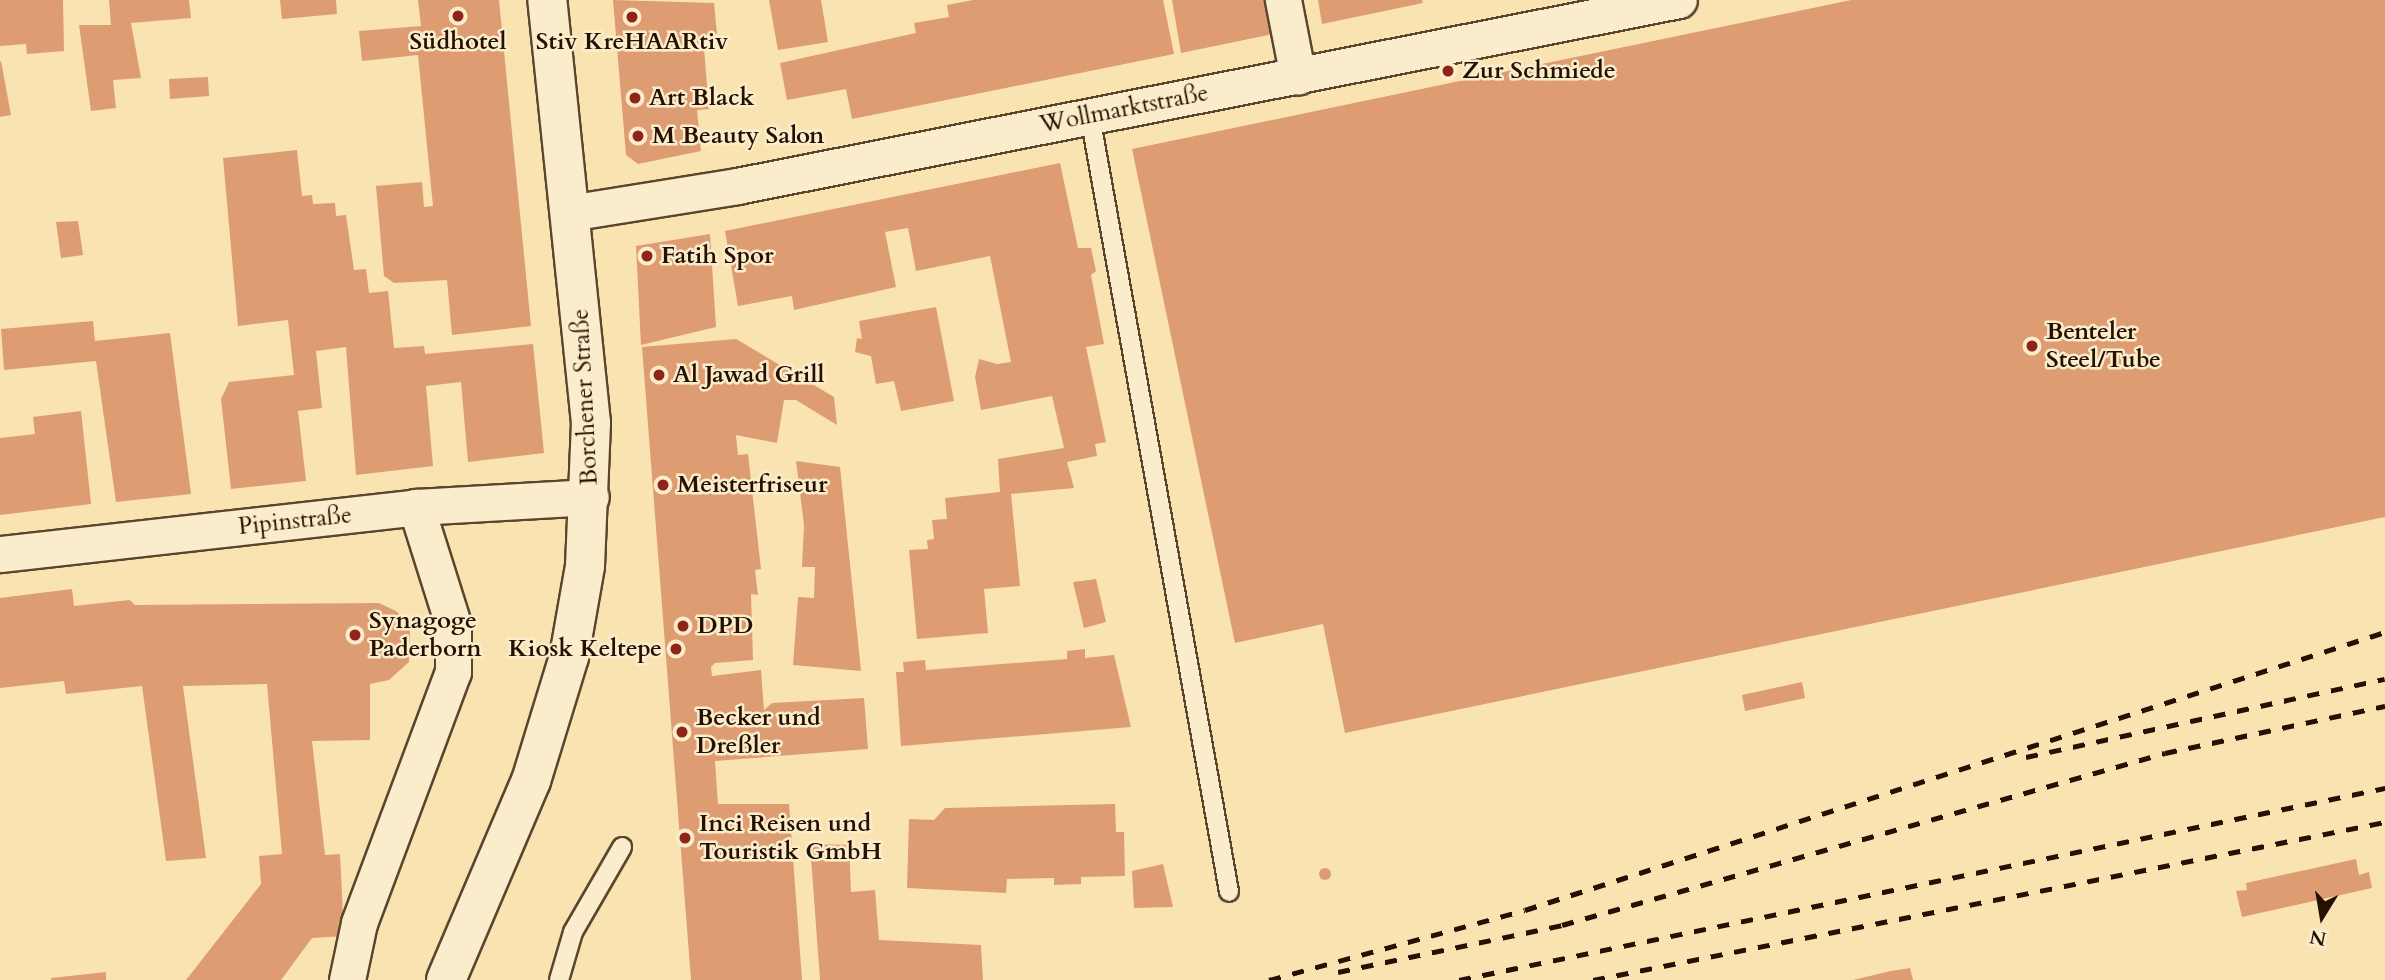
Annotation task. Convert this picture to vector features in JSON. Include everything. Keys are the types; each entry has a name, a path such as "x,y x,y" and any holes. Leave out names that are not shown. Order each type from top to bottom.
{"main road":[{"name":"Borchener Straße","path":"446,980 496,869 552,718 577,615 591,498 591,424 547,0"}],"street":[{"path":"1283,0 1297,77"},
{"name":"Wollmarktstraße","path":"569,213 737,186 1679,0"},
{"name":"Pipinstraße","path":"0,555 416,507 591,498"},
{"path":"347,980 359,923 453,672 453,624 416,507"}],"lane":[{"path":"1090,116 1229,892"},
{"path":"559,980 573,932 622,847"}],"building":[{"path":"0,0 63,0 64,51 27,54 26,44 0,46"},
{"path":"109,0 189,0 191,18 131,23 141,78 113,80 116,108 91,111 79,25 111,25"},
{"path":"280,0 336,0 337,14 282,19"},
{"path":"418,0 499,0 531,326 452,335 447,280 394,283 384,276 376,186 422,182 424,207 433,206 418,55 362,61 359,31 421,26"},
{"path":"613,0 714,3 717,34 703,36 709,109 697,110 701,151 638,164 626,155"},
{"path":"769,0 821,0 828,42 778,50"},
{"path":"973,0 1163,0 1174,54 852,119 846,89 787,100 780,63 916,33 914,23 949,17 947,5"},
{"path":"1172,0 1266,0 1273,34 1181,53"},
{"path":"1318,0 1422,0 1423,3 1322,24"},
{"path":"1851,0 2385,0 2385,517 1345,733 1323,624 1235,643 1132,149"},
{"path":"0,62 11,115 0,117"},
{"path":"208,77 209,96 170,99 169,79"},
{"path":"297,150 302,196 312,195 313,204 335,203 336,216 346,215 354,270 366,269 369,293 388,291 394,348 424,346 425,354 533,344 544,453 468,462 461,382 426,386 433,466 356,475 346,347 316,351 322,408 298,411 306,481 231,489 221,399 229,382 294,375 288,320 238,326 223,158"},
{"path":"1060,163 1078,248 1091,248 1096,271 1091,275 1104,344 1086,347 1106,442 1095,444 1097,456 1067,462 1074,488 1011,494 1020,586 984,589 988,633 917,639 909,550 928,549 927,540 934,539 932,520 947,519 945,498 1000,492 998,459 1064,448 1052,396 981,410 975,377 979,359 997,364 1011,362 990,256 916,271 908,228 885,232 896,287 794,310 792,296 738,306 725,231"},
{"path":"78,221 83,255 61,258 56,222"},
{"path":"710,234 716,327 641,345 636,246"},
{"path":"936,307 954,401 901,411 894,381 876,384 871,356 855,352 857,338 862,339 859,321"},
{"path":"93,321 95,341 170,333 191,494 116,502 96,361 4,370 1,329"},
{"path":"736,339 834,397 837,425 796,400 784,400 777,443 736,435 738,455 748,454 761,569 755,570 758,595 751,594 753,660 715,663 711,667 712,676 761,670 764,710 772,703 864,698 868,749 715,761 718,804 789,804 802,980 691,980 642,347"},
{"path":"81,411 91,504 0,515 0,438 35,434 33,417"},
{"path":"796,461 840,467 861,671 793,665 798,597 814,598 815,567 802,567 804,525"},
{"path":"1096,579 1106,622 1084,628 1073,582"},
{"path":"72,589 74,606 130,600 135,605 379,603 396,611 410,625 409,662 389,680 370,684 370,740 312,741 325,855 340,854 344,936 312,938 281,980 186,980 261,884 259,856 282,854 267,684 183,686 206,858 166,861 142,686 66,694 64,681 0,688 0,598"},
{"path":"1085,649 1085,658 1114,655 1131,727 901,746 896,672 904,672 903,662 925,660 926,670 1067,659 1067,651"},
{"path":"1802,682 1805,698 1745,711 1742,695"},
{"path":"1115,804 1116,832 1124,832 1125,876 1081,877 1081,884 1054,885 1054,878 1007,879 1006,893 907,888 909,819 934,820 945,808"},
{"path":"810,844 849,845 851,892 875,890 879,940 981,945 983,980 820,980"},
{"path":"2356,859 2359,875 2369,872 2372,888 2242,917 2236,891 2247,890 2246,883"},
{"path":"1163,864 1173,907 1134,908 1132,871"},
{"path":"1325,868 1331,874 1325,880 1319,874"},
{"path":"1910,968 1913,980 1853,980 1891,971"},
{"path":"106,972 106,980 51,980 51,978"}],"railway":[{"path":"1269,980 1525,910 2385,632"},
{"path":"2026,757 2385,679"},
{"path":"1338,972 1562,925 2165,753 2385,706"},
{"path":"1459,980 2385,788"},
{"path":"1593,980 2385,822"}],"place":[{"name":"Südhotel","path":"458,16"},
{"name":"Stiv KreHAARtiv","path":"632,17"},
{"name":"Zur Schmiede","path":"1448,71"},
{"name":"Art Black","path":"635,98"},
{"name":"M Beauty Salon","path":"638,136"},
{"name":"Fatih Spor","path":"647,256"},
{"name":"Benteler Steel/Tube","path":"2032,346"},
{"name":"Al Jawad Grill","path":"659,375"},
{"name":"Meisterfriseur","path":"663,485"},
{"name":"DPD","path":"683,626"},
{"name":"Synagoge Paderborn","path":"355,635"},
{"name":"Kiosk Keltepe","path":"676,649"},
{"name":"Becker und Dreßler","path":"682,732"},
{"name":"Inci Reisen und Touristik GmbH","path":"685,838"}]}
